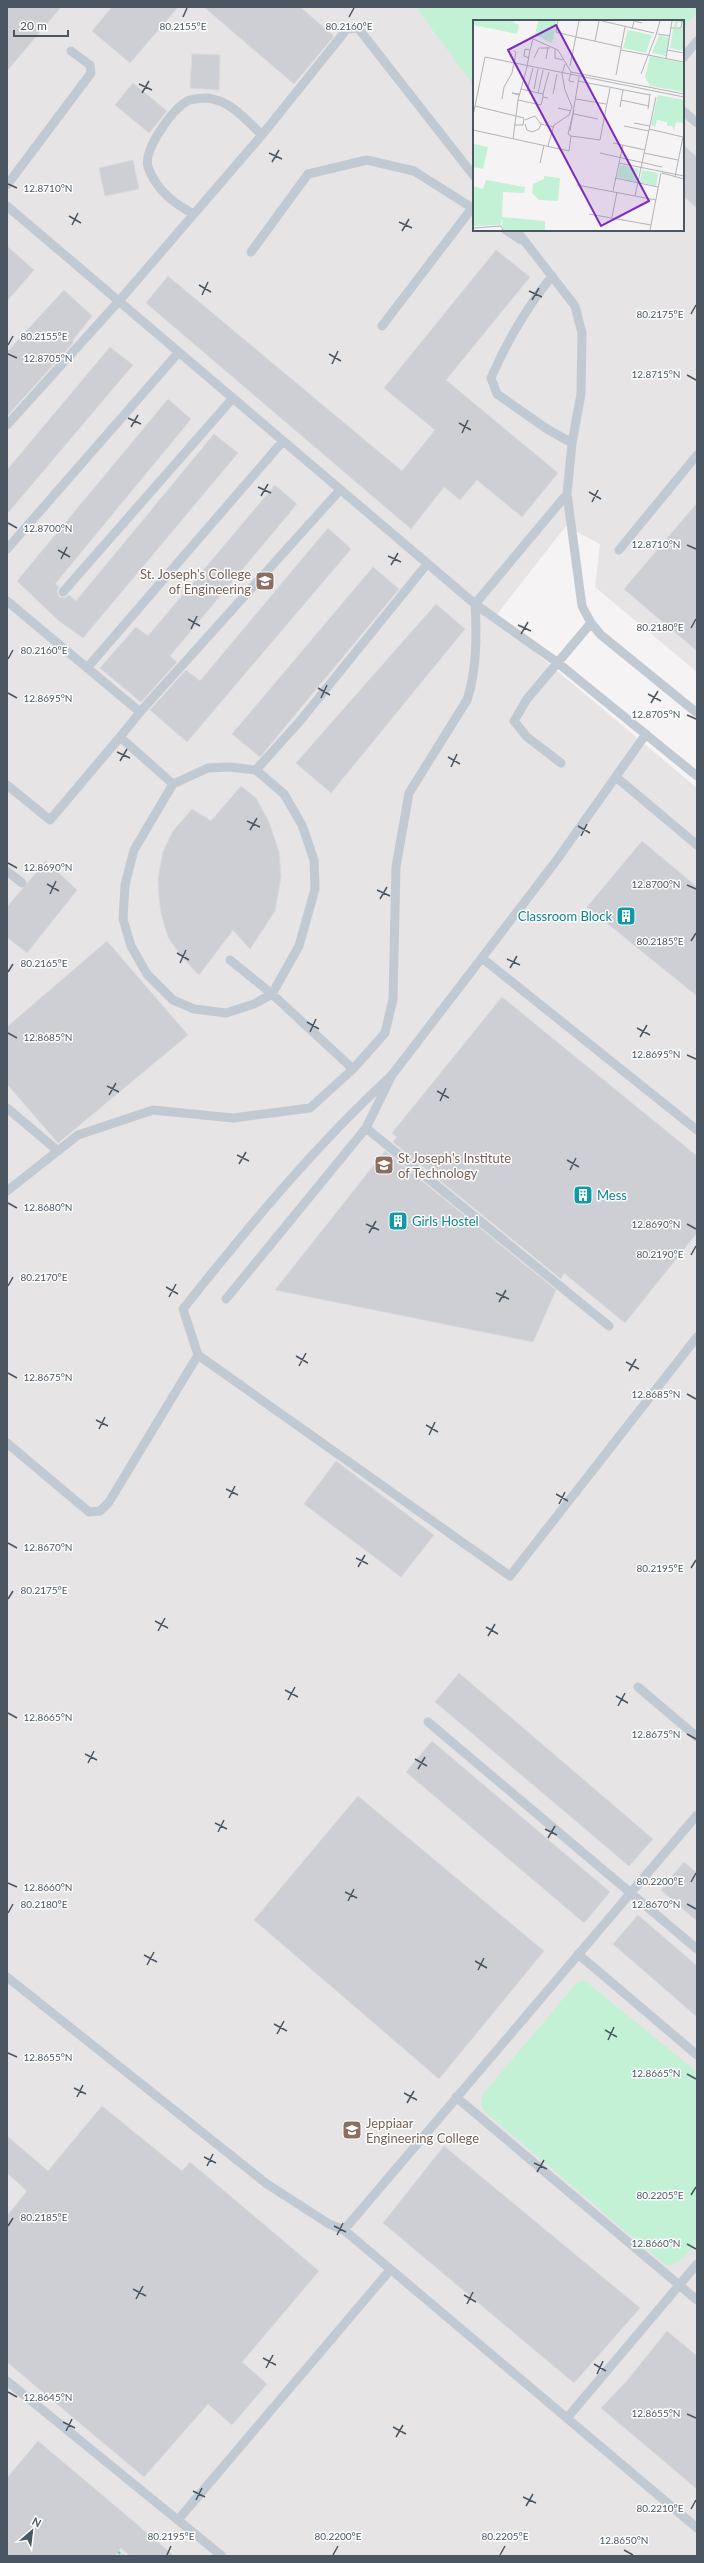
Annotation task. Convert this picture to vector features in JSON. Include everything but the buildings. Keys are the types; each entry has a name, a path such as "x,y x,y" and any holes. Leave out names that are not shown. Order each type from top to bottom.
{"lane":[{"path":"7,425 119,301 262,135 347,29 358,28 473,175"},
{"path":"684,57 697,41"},
{"path":"7,185 91,73 90,65 71,51"},
{"path":"194,214 177,205 158,187 148,166 151,146 172,116 187,101 207,98 235,108 262,135"},
{"path":"684,112 697,123"},
{"path":"251,252 308,174 367,160 414,171 473,208 382,326"},
{"path":"7,206 475,604 558,663 697,776"},
{"path":"508,231 527,244"},
{"path":"517,231 575,306 582,333 581,394 572,443 567,494 582,606 591,623 634,662 697,713"},
{"path":"552,276 508,341 491,378 497,394 546,429 572,443"},
{"path":"7,549 179,352"},
{"path":"63,592 233,398"},
{"path":"87,668 283,441"},
{"path":"619,550 697,455"},
{"path":"7,786 50,820 140,712 340,490"},
{"path":"7,1191 78,1135 153,1110 233,1118 310,1108 353,1069 385,1033 393,999 396,867 409,793 467,700 471,690 476,632 475,604 567,494"},
{"path":"256,770 300,721 427,564"},
{"path":"7,602 140,712"},
{"path":"561,763 527,737 514,721 527,699 591,623"},
{"path":"646,734 556,861 392,1075 346,1118 275,1194 183,1309 198,1354 510,1576 697,1337"},
{"path":"120,737 173,784"},
{"path":"229,767 256,770 284,794 302,825 314,860 315,889 307,920 299,946 272,994 254,1004 226,1013 194,1009 172,1000 147,974 131,946 122,919 125,885 134,850 173,784 208,768 229,767"},
{"path":"616,776 697,844"},
{"path":"7,871 22,883"},
{"path":"482,958 697,1130"},
{"path":"230,960 272,994 353,1069"},
{"path":"226,1299 366,1128 392,1075"},
{"path":"7,1108 58,1151"},
{"path":"366,1128 609,1326"},
{"path":"7,1443 89,1512 100,1511 109,1502 198,1354"},
{"path":"638,1687 697,1737"},
{"path":"428,1722 697,1949"},
{"path":"344,2230 697,1815"},
{"path":"578,1954 697,2055"},
{"path":"7,1977 267,2184 329,2224 344,2230 697,2528"},
{"path":"456,2097 697,2300"},
{"path":"567,2418 697,2264"},
{"path":"178,2520 390,2270"},
{"path":"7,2381 222,2556"}],"path":[{"path":"118,2552 123,2556 126,2552"}],"shaded area":[{"path":"7,7 697,7 697,672 595,587 600,544 566,526 494,618 697,788 697,2556 7,2556"}],"green space":[{"path":"416,7 697,7 697,12 684,28 684,20 473,20 473,85"},
{"path":"584,1980 697,2072 697,2242 681,2259 668,2266 484,2111 481,2104 483,2094 575,1985 579,1981"}],"place":[{"name":"St. Joseph's College of Engineering","path":"265,581"},
{"name":"Classroom Block","path":"626,916"},
{"name":"St Joseph's Institute of Technology","path":"384,1165"},
{"name":"Mess","path":"583,1195"},
{"name":"Girls Hostel","path":"398,1221"},
{"name":"Jeppiaar Engineering College","path":"352,2130"}]}
